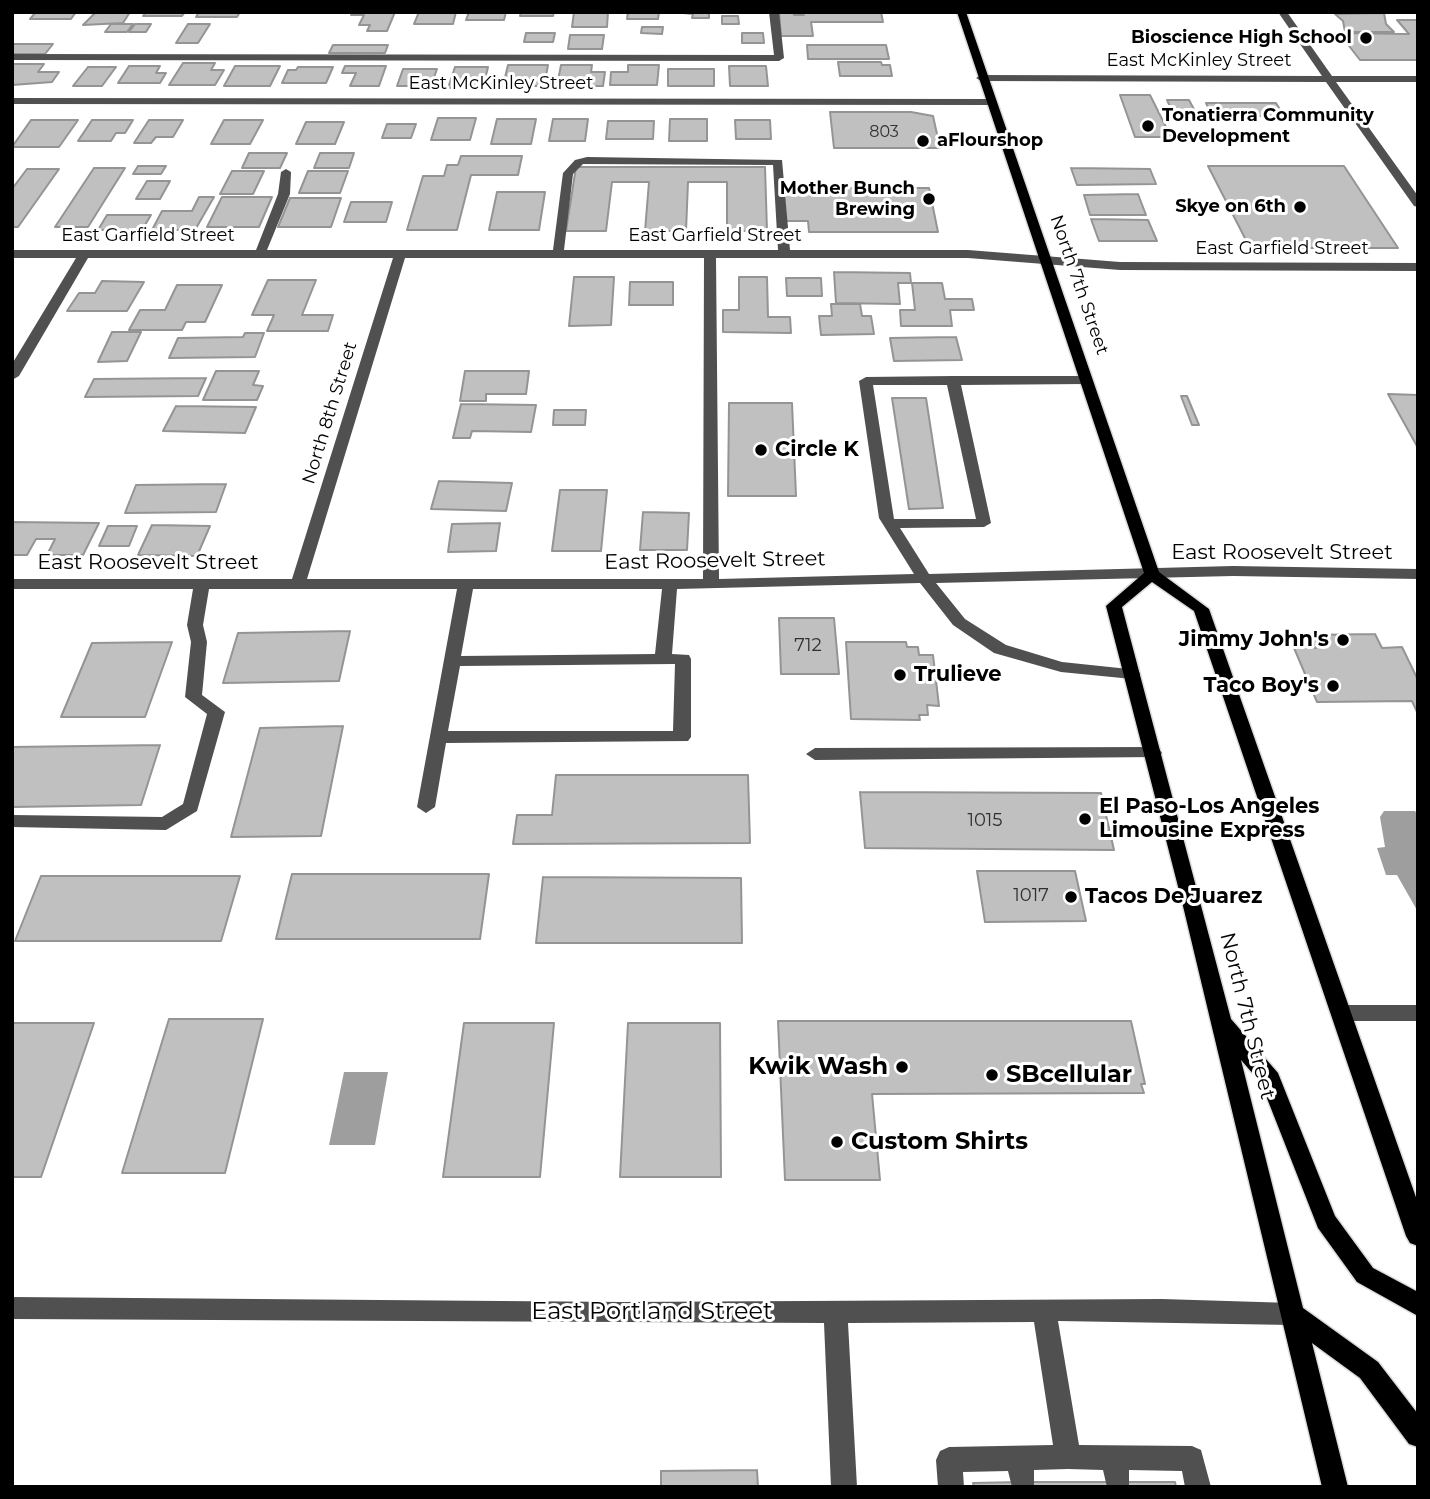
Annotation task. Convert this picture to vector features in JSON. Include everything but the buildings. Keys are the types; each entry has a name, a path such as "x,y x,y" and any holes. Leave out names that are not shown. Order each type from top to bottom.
{"main road":[{"name":"North 7th Street","path":"961,12 989,102 1152,574 1114,606 1221,1021 1335,1487"},
{"path":"1152,574 1201,609 1418,1236"},
{"path":"1221,1021 1270,1079 1326,1221 1365,1275 1418,1305"},
{"path":"1293,1314 1369,1370 1418,1435"}],"street":[{"path":"12,57 779,58 774,12"},
{"path":"1282,12 1418,204"},
{"name":"East McKinley Street","path":"981,78 1418,79"},
{"name":"East McKinley Street","path":"12,101 989,102"},
{"path":"558,254 568,173 579,162 600,160 778,163 784,254"},
{"path":"260,254 284,194 286,172"},
{"name":"East Garfield Street","path":"12,254 968,254 1046,262 1121,265 1418,267"},
{"path":"12,376 84,254"},
{"name":"North 8th Street","path":"298,584 400,254"},
{"path":"710,254 711,584"},
{"path":"890,524 984,523 953,380"},
{"path":"1086,380 866,381 886,518 923,577 959,622 1000,649 1061,667 1132,674"},
{"name":"East Roosevelt Street","path":"12,584 711,584 1233,571 1418,574"},
{"path":"12,821 166,824 191,807 216,712 193,697 199,642 195,625 202,584"},
{"path":"426,807 466,584"},
{"path":"663,660 670,584"},
{"path":"439,737 682,737 683,659 452,661"},
{"path":"815,754 1153,753"},
{"path":"1342,1013 1418,1013"},
{"name":"East Portland Street","path":"12,1308 624,1313 1044,1310 1293,1314"},
{"path":"1044,1310 1068,1457"},
{"path":"835,1311 844,1487"},
{"path":"951,1487 949,1460 1021,1470 1068,1457 1116,1470 1192,1459 1198,1487"}],"shaded area":[{"path":"1384,811 1415,811 1418,816 1418,912 1397,875 1386,875 1377,848 1385,847 1380,817"},
{"path":"344,1072 388,1072 375,1145 329,1145"}],"place":[{"name":"Bioscience High School","path":"1366,38"},
{"name":"Tonatierra Community Development","path":"1148,126"},
{"name":"aFlourshop","path":"923,141"},
{"name":"Mother Bunch Brewing","path":"929,199"},
{"name":"Skye on 6th","path":"1300,207"},
{"name":"Circle K","path":"761,450"},
{"name":"Jimmy John's","path":"1343,640"},
{"name":"Trulieve","path":"900,675"},
{"name":"Taco Boy's","path":"1333,686"},
{"name":"El Paso-Los Angeles Limousine Express","path":"1085,819"},
{"name":"Tacos De Juarez","path":"1071,897"},
{"name":"Kwik Wash","path":"902,1067"},
{"name":"SBcellular","path":"992,1075"},
{"name":"Custom Shirts","path":"837,1142"}]}
